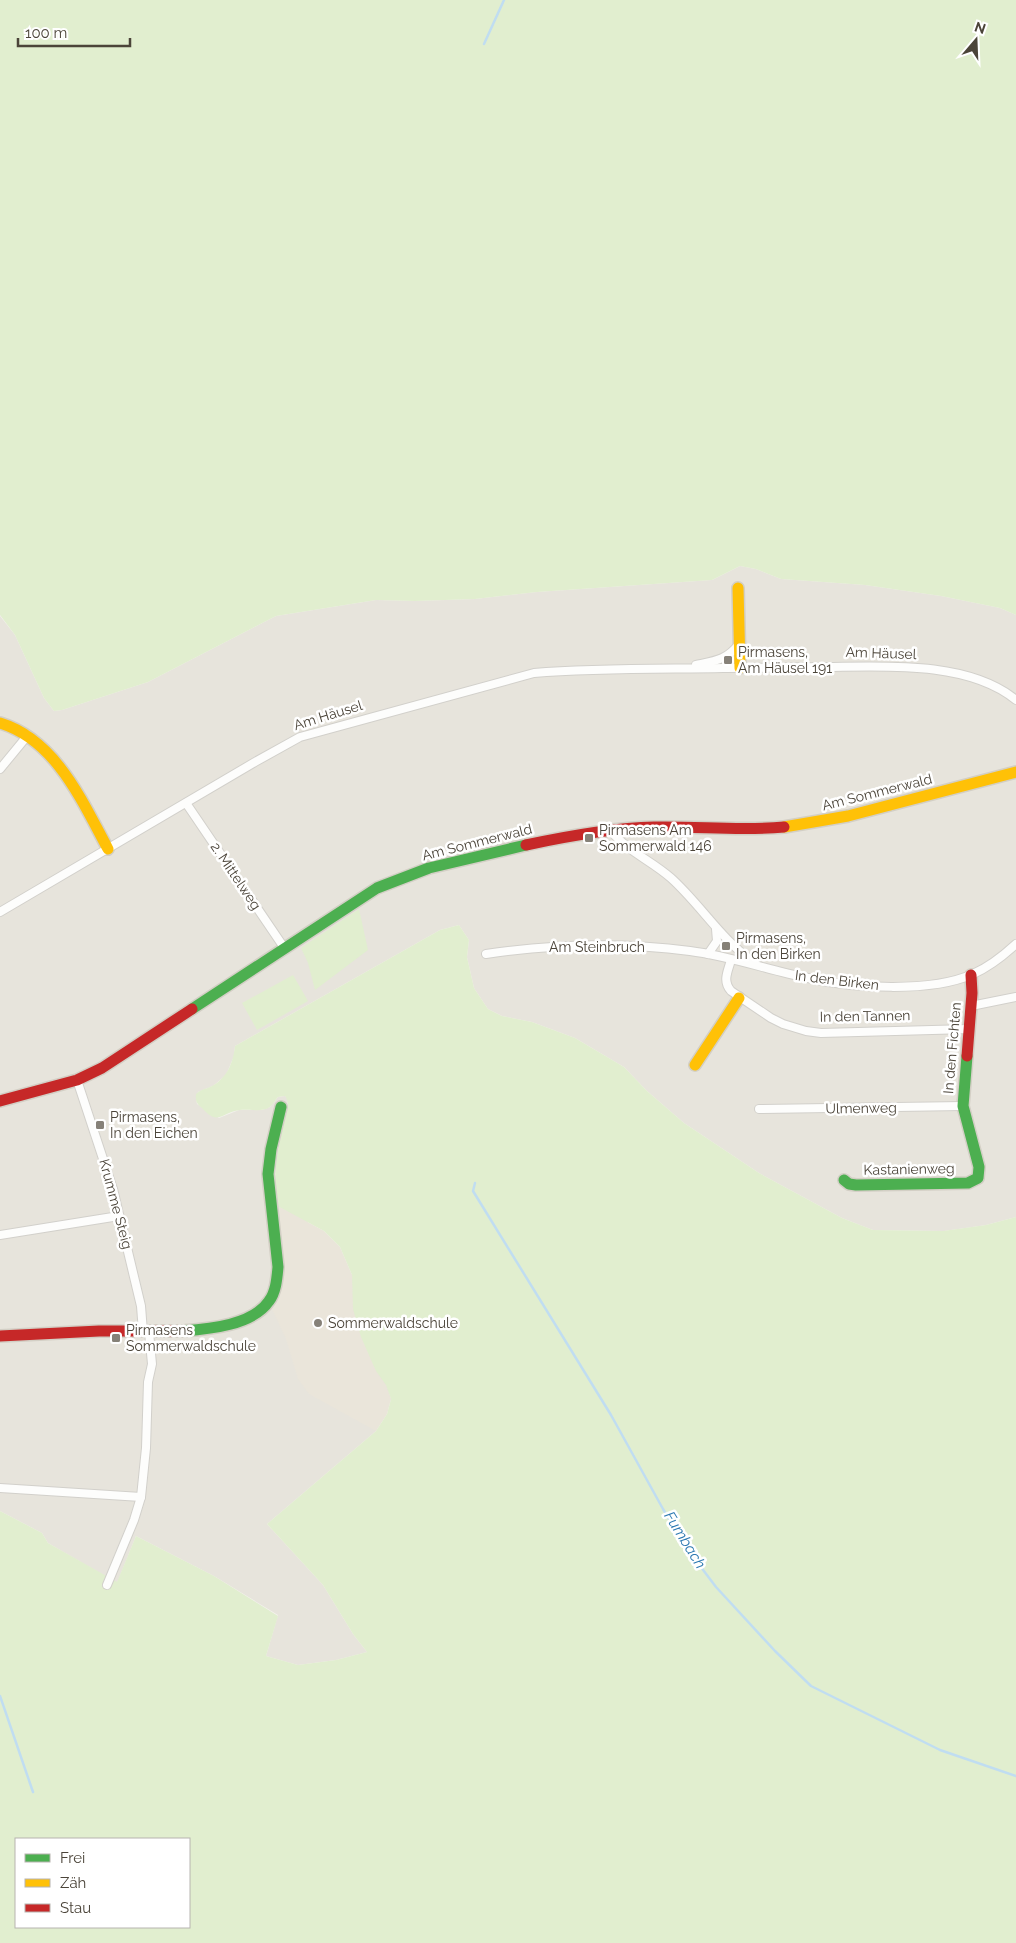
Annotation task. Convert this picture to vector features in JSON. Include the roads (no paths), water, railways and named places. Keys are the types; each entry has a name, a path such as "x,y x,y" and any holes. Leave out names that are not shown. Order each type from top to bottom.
{"street":[{"path":"738,588 740,668"},
{"name":"Am Häusel","path":"675,669 718,661 732,654 739,644"},
{"name":"Am Häusel","path":"0,912 278,748 300,737 534,673 871,666 920,669 980,681 997,688 1016,700"},
{"path":"0,723 28,735 45,750 60,769 108,849"},
{"path":"0,770 28,735"},
{"name":"Am Sommerwald","path":"0,1101 77,1080 117,1060 375,889 401,877 488,853 611,831 656,828 765,828 808,824 854,815 1016,772"},
{"name":"2. Mittelweg","path":"186,803 285,949"},
{"name":"In den Birken","path":"611,831 620,841 671,878 716,929 737,950 760,967 828,982 880,986 929,985 971,975 988,966 1016,944"},
{"path":"708,954 717,941 716,929"},
{"name":"Am Steinbruch","path":"486,954 538,947 591,944 708,954 760,967"},
{"name":"In den Tannen","path":"731,960 726,978 726,983 731,991 777,1021 806,1031 821,1033 969,1029"},
{"name":"In den Fichten","path":"971,975 972,1006 962,1106 979,1167 979,1175 976,1180"},
{"path":"972,1006 1016,997"},
{"path":"695,1065 739,998"},
{"name":"Krumme Steig","path":"77,1080 104,1160 119,1216 142,1306 152,1364 148,1382 146,1448 141,1496 134,1520 107,1585"},
{"name":"Ulmenweg","path":"759,1109 962,1106"},
{"path":"0,1336 79,1332 146,1332 230,1326 262,1311 276,1290 278,1272 268,1174 272,1143 281,1107"},
{"name":"Kastanienweg","path":"844,1180 849,1184 856,1185 968,1183 976,1180"},
{"path":"0,1235 119,1216"},
{"path":"0,1488 141,1496"}],"waterway":[{"path":"484,44 504,0"},
{"name":"Fumbach","path":"475,1183 473,1191 611,1415 688,1550 716,1587 775,1651 811,1686 940,1750 1016,1776"},
{"path":"0,1696 33,1792"}],"place":[{"name":"Pirmasens, Am Häusel 191","path":"728,660"},
{"name":"Pirmasens Am Sommerwald 146","path":"589,838"},
{"name":"Pirmasens, In den Birken","path":"726,946"},
{"name":"Pirmasens, In den Eichen","path":"100,1125"},
{"name":"Sommerwaldschule","path":"318,1323"},
{"name":"Pirmasens Sommerwaldschule","path":"116,1338"}]}
